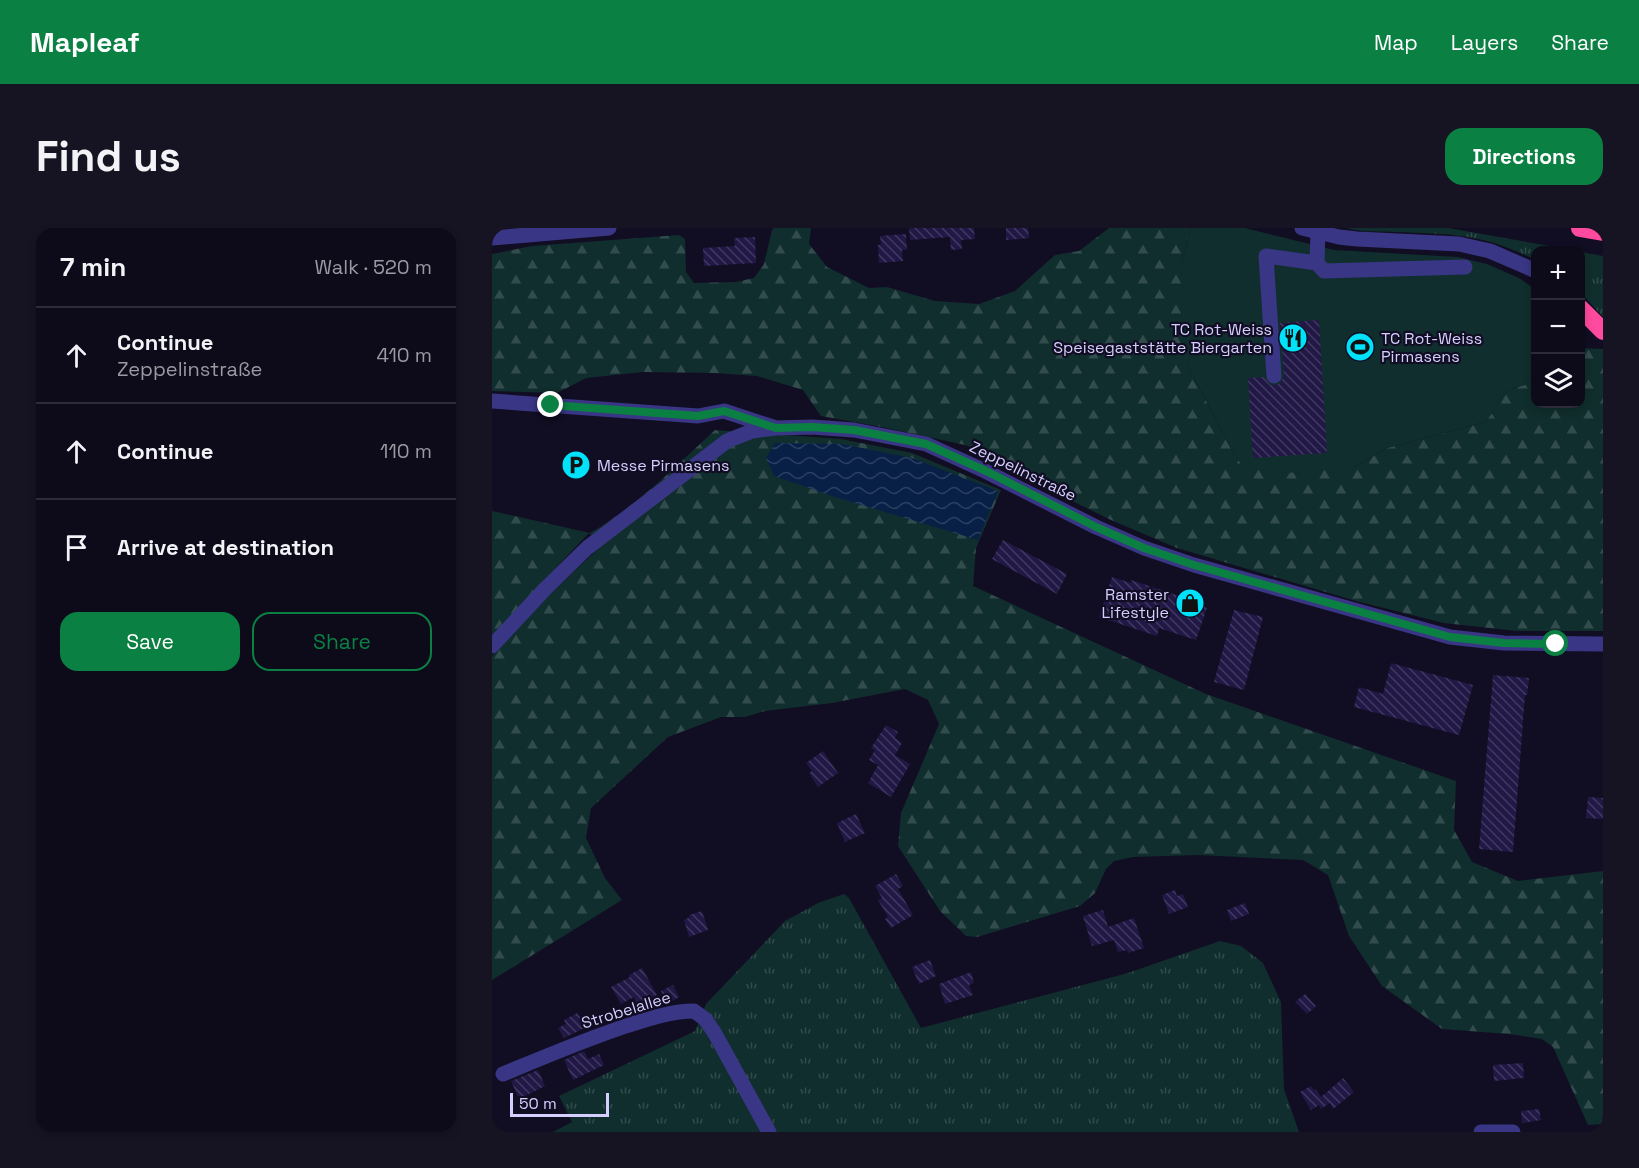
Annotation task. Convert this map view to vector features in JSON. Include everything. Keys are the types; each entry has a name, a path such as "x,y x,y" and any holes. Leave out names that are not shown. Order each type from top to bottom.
{"highway":[{"path":"1580,228 1603,232"},
{"path":"1585,312 1603,330"}],"street":[{"path":"492,238 609,228"},
{"path":"1465,267 1324,271 1317,263 1310,230 1356,239 1459,244 1490,251 1531,269"},
{"path":"1274,376 1266,255 1317,263"},
{"path":"492,401 698,416 724,411 776,428"},
{"name":"Zeppelinstraße","path":"492,646 544,589 587,548 727,441 752,431 812,427 854,430 926,444 1144,548 1194,565 1410,627 1450,637 1504,643 1603,644"},
{"name":"Strobelallee","path":"503,1074 590,1038 675,1012 694,1011 705,1019 714,1032 769,1132"},
{"path":"1481,1132 1513,1132"}],"green space":[{"path":"774,228 811,228 809,244 827,267 869,288 887,287 935,301 979,304 1015,291 1055,255 1079,251 1109,228 1191,228 1181,265 1189,368 1233,452 1244,468 1353,468 1387,448 1485,422 1495,409 1499,396 1531,382 1531,408 1585,408 1585,348 1603,349 1603,631 1517,631 1444,623 1356,601 1177,548 1111,520 1015,473 1003,461 965,445 821,416 803,390 757,376 643,372 586,378 557,393 492,391 492,254 532,246 679,235 685,239 686,272 694,283 736,282 754,278 764,264"},
{"name":"TC Rot-Weiss Pirmasens","path":"1191,228 1245,228 1334,250 1458,257 1487,264 1519,278 1531,286 1531,382 1500,396 1495,409 1485,422 1387,448 1353,468 1286,473 1244,468 1233,452 1189,368 1182,327 1181,265"},
{"path":"1347,228 1448,228 1549,246 1531,246 1531,258 1500,245 1468,237"},
{"path":"1585,253 1603,256 1603,317 1585,297"},
{"path":"715,430 841,439 912,453 1001,490 976,548 973,586 1206,694 1456,781 1454,830 1472,862 1518,881 1603,871 1603,1124 1588,1125 1553,1047 1542,1039 1442,1029 1382,986 1349,936 1328,875 1303,860 1198,855 1133,857 1114,861 1106,869 1095,893 1080,906 977,937 966,936 940,911 898,846 901,813 939,724 928,700 905,689 832,703 765,711 745,717 721,717 668,737 591,808 586,838 605,878 622,900 492,980 492,656 530,613 601,546 589,533 492,635 492,511 590,533 640,498"},
{"path":"844,894 849,898 921,1028 1128,973 1220,941 1241,946 1263,963 1281,1002 1284,1089 1299,1132 553,1132 572,1122 559,1096 695,1031 706,1004 785,921 818,903"}],"water":[{"path":"775,443 842,444 912,458 998,491 978,540 774,476 766,458"}],"building":[{"path":"909,228 974,228 975,239 961,240 962,249 951,250 950,237 910,240"},
{"path":"1006,228 1028,228 1029,238 1006,240"},
{"path":"906,234 907,250 902,250 903,261 879,263 880,236"},
{"path":"755,237 756,263 704,266 703,248 735,246 734,238"},
{"path":"1319,320 1327,453 1253,458 1248,378 1264,377 1270,385 1280,384 1284,375 1280,323"},
{"path":"1003,540 1067,574 1057,594 992,559"},
{"path":"1112,577 1131,583 1131,580 1197,602 1196,604 1207,608 1196,640 1159,628 1157,636 1099,617"},
{"path":"1234,610 1263,617 1244,690 1214,682"},
{"path":"1391,663 1473,685 1459,735 1354,707 1359,687 1383,694"},
{"path":"1493,675 1529,678 1527,695 1525,695 1513,852 1479,849"},
{"path":"886,725 898,732 895,738 902,743 895,755 910,764 891,797 868,783 878,765 869,760 875,750 871,748"},
{"path":"823,751 838,773 818,787 806,763"},
{"path":"1588,797 1603,798 1603,819 1586,818"},
{"path":"856,814 865,833 845,842 837,823"},
{"path":"896,874 903,886 898,889 913,915 891,928 885,919 888,917 878,900 882,898 875,886"},
{"path":"1175,890 1177,896 1183,894 1188,907 1169,914 1162,895"},
{"path":"1245,903 1249,914 1231,921 1227,910"},
{"path":"1103,910 1108,927 1134,918 1144,948 1128,953 1127,950 1118,952 1114,940 1092,946 1083,916"},
{"path":"702,911 708,930 689,937 684,920 690,917 689,915"},
{"path":"930,960 936,976 919,984 912,967"},
{"path":"642,968 657,995 638,1006 634,997 621,1004 611,987"},
{"path":"971,972 974,983 969,985 973,995 945,1004 939,984"},
{"path":"673,985 679,997 667,1004 661,991"},
{"path":"1305,994 1316,1006 1307,1014 1295,1002"},
{"path":"577,1013 580,1017 585,1014 591,1025 564,1038 558,1028 566,1024 564,1020"},
{"path":"584,1051 588,1059 599,1054 604,1065 573,1080 564,1060"},
{"path":"1523,1063 1524,1078 1494,1081 1493,1065"},
{"path":"538,1070 545,1086 519,1099 511,1081"},
{"path":"1343,1078 1354,1092 1333,1109 1330,1103 1321,1109 1319,1105 1311,1110 1300,1092 1311,1086 1321,1097"},
{"path":"1539,1109 1541,1120 1522,1123 1521,1111"}],"place":[{"name":"TC Rot-Weiss Speisegaststätte Biergarten","path":"1293,338"},
{"name":"TC Rot-Weiss Pirmasens","path":"1360,347"},
{"name":"Messe Pirmasens","path":"576,465"},
{"name":"Ramster Lifestyle","path":"1190,603"}],"route":[{"path":"551,405 698,416 724,411 776,428 812,427 854,430 926,444 986,471 1096,527 1144,548 1194,565 1450,637 1504,643 1556,644"}]}
